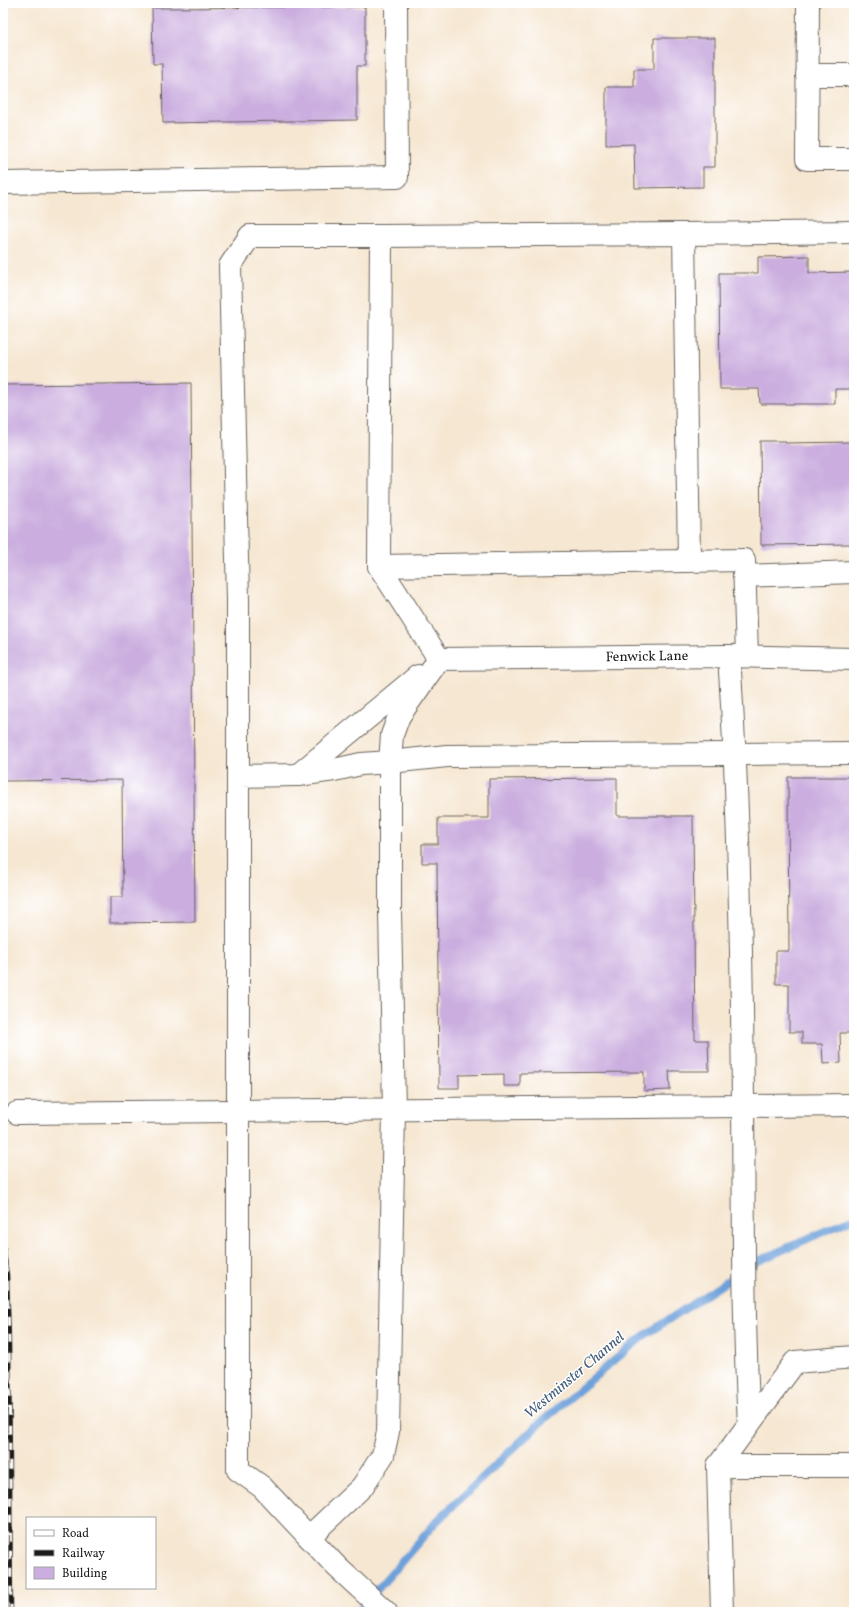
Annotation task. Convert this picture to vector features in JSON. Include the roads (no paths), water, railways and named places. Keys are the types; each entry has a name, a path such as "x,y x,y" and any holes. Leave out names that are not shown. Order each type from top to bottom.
{"street":[{"path":"3,183 397,177 396,3"},
{"path":"808,3 807,159 854,158"},
{"path":"807,76 854,75"},
{"path":"386,1612 328,1557 262,1487 238,1470 238,600 230,266 250,236 854,232"},
{"path":"684,234 689,561"},
{"path":"381,236 379,566 439,659"},
{"path":"379,566 744,560 738,656 735,754 741,886 743,1199 746,1369 749,1424"},
{"path":"744,576 854,572"},
{"name":"Fenwick Lane","path":"439,659 738,656 854,659"},
{"path":"309,1537 362,1487 383,1455 386,1440 388,1424 394,1110 390,912 390,762 392,735 399,716 439,659"},
{"path":"298,775 439,659"},
{"path":"238,776 298,775 334,770 361,764 447,756 854,753"},
{"path":"16,1113 854,1105"},
{"path":"722,1612 718,1466 795,1362 854,1357"},
{"path":"718,1466 854,1466"}],"waterway":[{"name":"Westminster Channel","path":"358,1612 436,1522 540,1423 642,1337 758,1261 854,1218"}],"railway":[{"path":"3,1232 4,1250"},
{"path":"3,1245 7,1275 9,1341 11,1612"}]}
